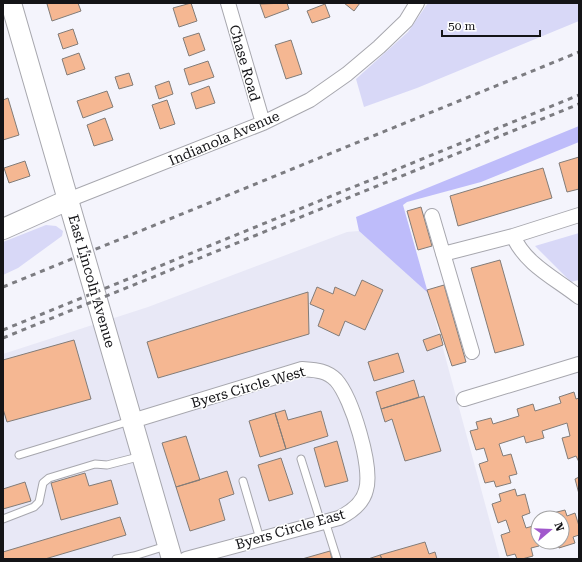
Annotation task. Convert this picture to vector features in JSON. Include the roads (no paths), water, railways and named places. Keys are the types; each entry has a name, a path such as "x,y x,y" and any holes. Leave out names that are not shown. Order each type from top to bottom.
{"main road":[{"name":"East Lincoln Avenue","path":"11,3 170,552"},
{"name":"Indianola Avenue","path":"3,229 68,200"}],"street":[{"name":"Chase Road","path":"228,3 263,123"},
{"name":"Indianola Avenue","path":"68,200 263,123 310,100 359,64 406,21 417,3"},
{"path":"443,254 514,236 579,215"},
{"path":"432,216 472,352"},
{"path":"514,236 518,247 534,266 579,297"},
{"path":"464,399 579,364"},
{"name":"Byers Circle West","path":"132,421 302,369 308,369 321,370 336,380 349,404 357,426"},
{"name":"Byers Circle East","path":"186,559 323,522 350,512 359,504 366,491 368,476 363,444 357,426"}],"lane":[{"path":"19,455 132,421"},
{"path":"3,518 34,507 39,502 43,483 49,478 95,464 107,465 142,456"},
{"path":"301,459 323,522 338,559"},
{"path":"243,481 260,539"},
{"path":"116,559 170,552"}],"railway":[{"path":"3,287 579,52"},
{"path":"3,330 579,95"},
{"path":"3,338 579,104"}]}
